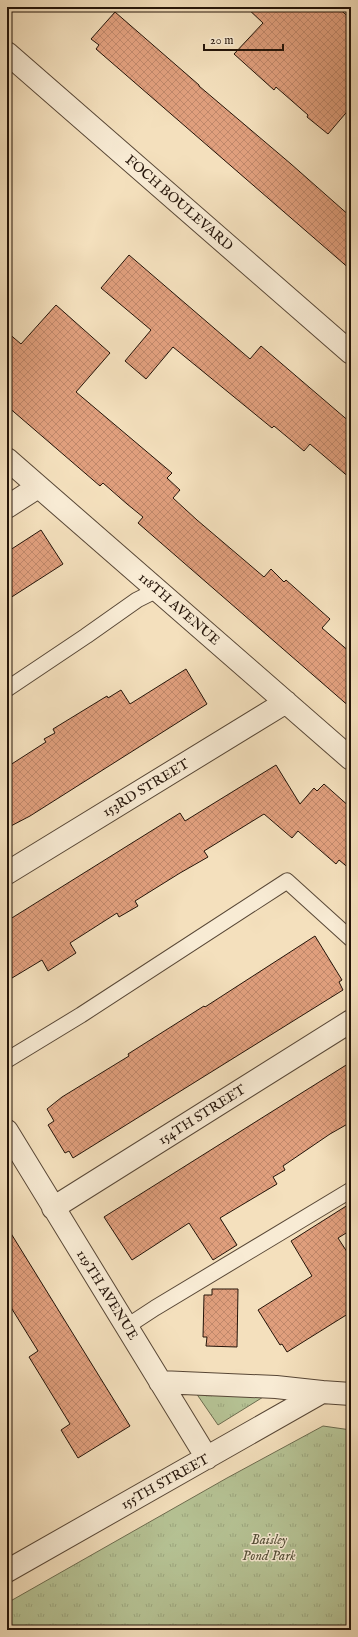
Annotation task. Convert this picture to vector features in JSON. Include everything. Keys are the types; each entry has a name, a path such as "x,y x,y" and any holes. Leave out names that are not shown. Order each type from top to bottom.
{"street":[{"name":"FOCH BOULEVARD","path":"7,53 351,353"},
{"name":"118TH AVENUE","path":"7,459 351,759"},
{"path":"7,507 38,487"},
{"name":"153RD STREET","path":"7,873 286,702"},
{"name":"154TH STREET","path":"53,1208 351,1021"},
{"name":"119TH AVENUE","path":"7,1131 207,1458"},
{"path":"160,1382 276,1387 351,1394"},
{"name":"155TH STREET","path":"7,1571 322,1392"}],"lane":[{"path":"7,689 137,600 157,590"},
{"path":"7,1060 82,1015 287,881 351,939"},
{"path":"126,1327 351,1190"}],"green space":[{"path":"196,1393 268,1394 218,1425"},
{"name":"Baisley Pond Park","path":"323,1426 351,1430 351,1630 7,1630 7,1603 227,1478"}],"building":[{"path":"246,7 337,7 351,19 351,107 328,134 307,117 308,115 276,87 274,90 234,54 263,23"},
{"path":"115,12 351,217 351,270 96,49 99,45 91,39"},
{"path":"129,255 250,359 261,346 351,423 351,479 310,444 304,451 274,426 272,428 173,347 146,379 125,361 151,330 101,288"},
{"path":"56,305 110,353 76,392 172,473 167,478 180,490 173,498 197,520 264,577 271,569 284,582 286,580 330,619 322,628 351,653 351,708 138,523 143,517 103,483 100,486 7,406 7,332 21,344"},
{"path":"41,530 63,564 7,600 7,552"},
{"path":"186,669 207,704 30,816 7,828 7,767 46,742 44,739 55,733 53,729 107,696 108,698 121,690 130,704"},
{"path":"276,765 300,804 314,788 317,791 324,784 351,808 351,870 339,860 336,864 298,831 292,838 264,814 204,851 208,857 135,901 138,906 119,917 117,913 70,943 76,953 48,971 42,960 7,981 7,921 180,813 185,821"},
{"path":"315,936 342,980 339,982 343,990 73,1158 69,1151 65,1153 48,1125 54,1121 47,1109 62,1097 129,1056 128,1054 204,1006 205,1007"},
{"path":"351,1062 351,1122 330,1134 283,1166 285,1170 273,1177 277,1184 220,1218 237,1245 213,1260 189,1223 132,1260 104,1217"},
{"path":"351,1203 351,1230 338,1238 351,1258 351,1312 287,1352 282,1344 280,1345 258,1310 312,1276 291,1241"},
{"path":"7,1227 130,1426 78,1458 61,1430 70,1424 29,1357 38,1351 7,1301"},
{"path":"212,1289 238,1289 237,1347 206,1346 207,1337 203,1337 204,1295 212,1295"}]}
